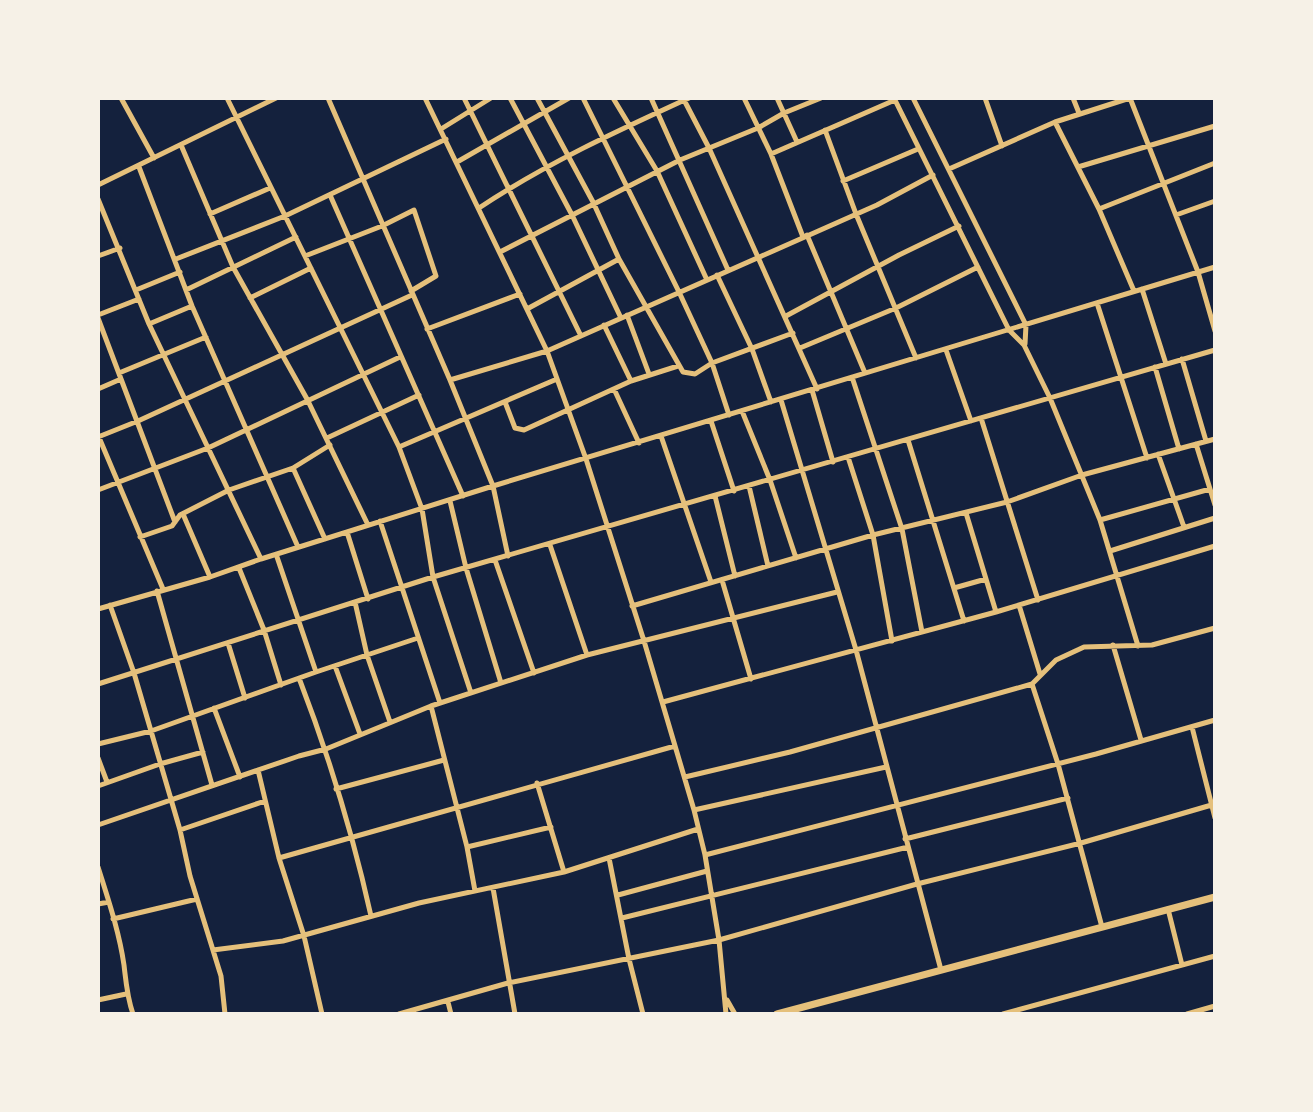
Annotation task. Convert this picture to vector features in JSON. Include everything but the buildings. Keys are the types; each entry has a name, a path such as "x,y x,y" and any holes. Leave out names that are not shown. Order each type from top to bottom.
{"main road":[{"path":"777,1014 1215,897"}],"street":[{"path":"121,98 154,158"},
{"path":"227,98 399,447 422,509 433,577 471,693"},
{"path":"98,185 276,98"},
{"path":"328,98 493,486 508,556"},
{"path":"425,98 547,351 586,459 694,810 719,940 727,999 726,1014"},
{"path":"464,98 581,336"},
{"path":"441,129 491,98"},
{"path":"510,98 548,167 597,271 624,317 649,374"},
{"path":"537,98 593,202 619,259 678,366 685,373 692,375 712,363 793,333"},
{"path":"457,162 569,98"},
{"path":"583,98 605,137 712,363 729,415"},
{"path":"613,98 657,171 707,280"},
{"path":"651,98 728,270"},
{"path":"744,98 865,373"},
{"path":"777,98 797,142"},
{"path":"500,252 657,171 821,98"},
{"path":"913,98 1026,325 1024,345"},
{"path":"985,98 1002,146"},
{"path":"1073,98 1079,113"},
{"path":"949,169 1055,122 1130,98 1198,272 1215,331"},
{"path":"479,208 567,156 685,99 800,348 833,462"},
{"path":"771,154 895,99 1009,330 1024,345 1050,398 1100,520 1138,646"},
{"path":"1055,122 1138,290 1166,364"},
{"path":"1078,167 1215,126"},
{"path":"825,130 877,267 916,358"},
{"path":"176,259 285,216 446,139"},
{"path":"181,145 233,267 307,399 368,525"},
{"path":"843,181 918,149"},
{"path":"1099,209 1215,163"},
{"path":"139,167 192,306 298,547"},
{"path":"450,380 547,351 856,214 933,175"},
{"path":"210,214 270,188"},
{"path":"330,195 463,496"},
{"path":"98,199 149,324 261,559"},
{"path":"1176,215 1215,201"},
{"path":"212,785 160,590 98,435 138,421 379,309 436,276 414,210 305,256"},
{"path":"786,316 959,226"},
{"path":"186,290 296,237"},
{"path":"98,256 120,248"},
{"path":"527,309 619,259"},
{"path":"800,348 896,308 978,267"},
{"path":"98,609 1215,267"},
{"path":"250,298 311,268"},
{"path":"136,290 180,272"},
{"path":"717,275 752,349 771,402"},
{"path":"427,329 520,294"},
{"path":"139,299 98,316 175,522"},
{"path":"1097,303 1147,458"},
{"path":"149,324 192,306"},
{"path":"604,325 631,381"},
{"path":"98,389 206,337"},
{"path":"946,350 971,421"},
{"path":"98,684 433,577 1213,350 1215,361"},
{"path":"98,490 208,448 400,357"},
{"path":"1182,359 1206,441"},
{"path":"505,402 513,426 520,431 631,381 678,366"},
{"path":"1155,367 1179,449"},
{"path":"852,377 902,529 922,632"},
{"path":"399,447 557,379"},
{"path":"614,389 639,443"},
{"path":"140,537 175,522 183,514 229,490 293,468 328,442 419,395"},
{"path":"781,400 856,650 941,970"},
{"path":"742,411 770,480 796,558"},
{"path":"981,418 1038,600"},
{"path":"711,421 734,491"},
{"path":"661,436 711,582"},
{"path":"632,606 873,535 1007,502 1082,475 1215,439"},
{"path":"908,440 964,621"},
{"path":"1196,444 1211,484 1215,505"},
{"path":"1158,454 1184,527"},
{"path":"848,457 873,535 892,641"},
{"path":"293,468 325,539"},
{"path":"1100,520 1174,500 1211,484"},
{"path":"749,486 768,566"},
{"path":"715,496 735,576"},
{"path":"450,501 466,568 501,683"},
{"path":"966,513 996,612"},
{"path":"183,514 210,577"},
{"path":"1110,551 1215,518"},
{"path":"380,521 440,703"},
{"path":"347,532 368,599"},
{"path":"550,545 587,655"},
{"path":"663,702 964,621 1214,548"},
{"path":"276,554 316,672"},
{"path":"494,560 534,673"},
{"path":"239,568 264,630 281,685"},
{"path":"954,588 986,579"},
{"path":"722,580 751,679"},
{"path":"98,825 326,749 431,706 587,655 837,592"},
{"path":"355,602 367,655 390,722"},
{"path":"110,605 134,673 180,830 221,976 225,1014"},
{"path":"1019,605 1040,674"},
{"path":"685,777 1032,684 1056,660 1084,647 1138,646 1215,628"},
{"path":"98,744 151,731 418,638"},
{"path":"228,643 245,698"},
{"path":"1113,645 1141,740"},
{"path":"335,666 360,734"},
{"path":"299,678 326,749 353,836 371,916"},
{"path":"1032,684 1081,843 1102,927"},
{"path":"431,706 475,891"},
{"path":"214,708 240,777"},
{"path":"705,855 1215,720"},
{"path":"1192,727 1214,804 1215,818"},
{"path":"279,858 675,746"},
{"path":"98,786 203,752"},
{"path":"98,758 107,782"},
{"path":"336,789 444,760"},
{"path":"694,810 886,767"},
{"path":"258,770 322,1014"},
{"path":"537,783 564,872"},
{"path":"905,839 1068,798"},
{"path":"180,830 265,801"},
{"path":"399,1014 508,983 719,940 1214,804"},
{"path":"467,847 551,827"},
{"path":"213,950 304,936 371,916 564,872 698,829"},
{"path":"622,918 908,847"},
{"path":"609,858 643,1014"},
{"path":"98,867 109,902 124,965 126,994 133,1014"},
{"path":"618,895 707,871"},
{"path":"493,888 515,1014"},
{"path":"113,919 197,899"},
{"path":"98,904 109,902"},
{"path":"1168,909 1182,965"},
{"path":"1003,1014 1214,956 1215,964"},
{"path":"98,1000 126,994"},
{"path":"727,999 735,1014"},
{"path":"448,1002 451,1014"},
{"path":"1187,1014 1215,1006"}]}
